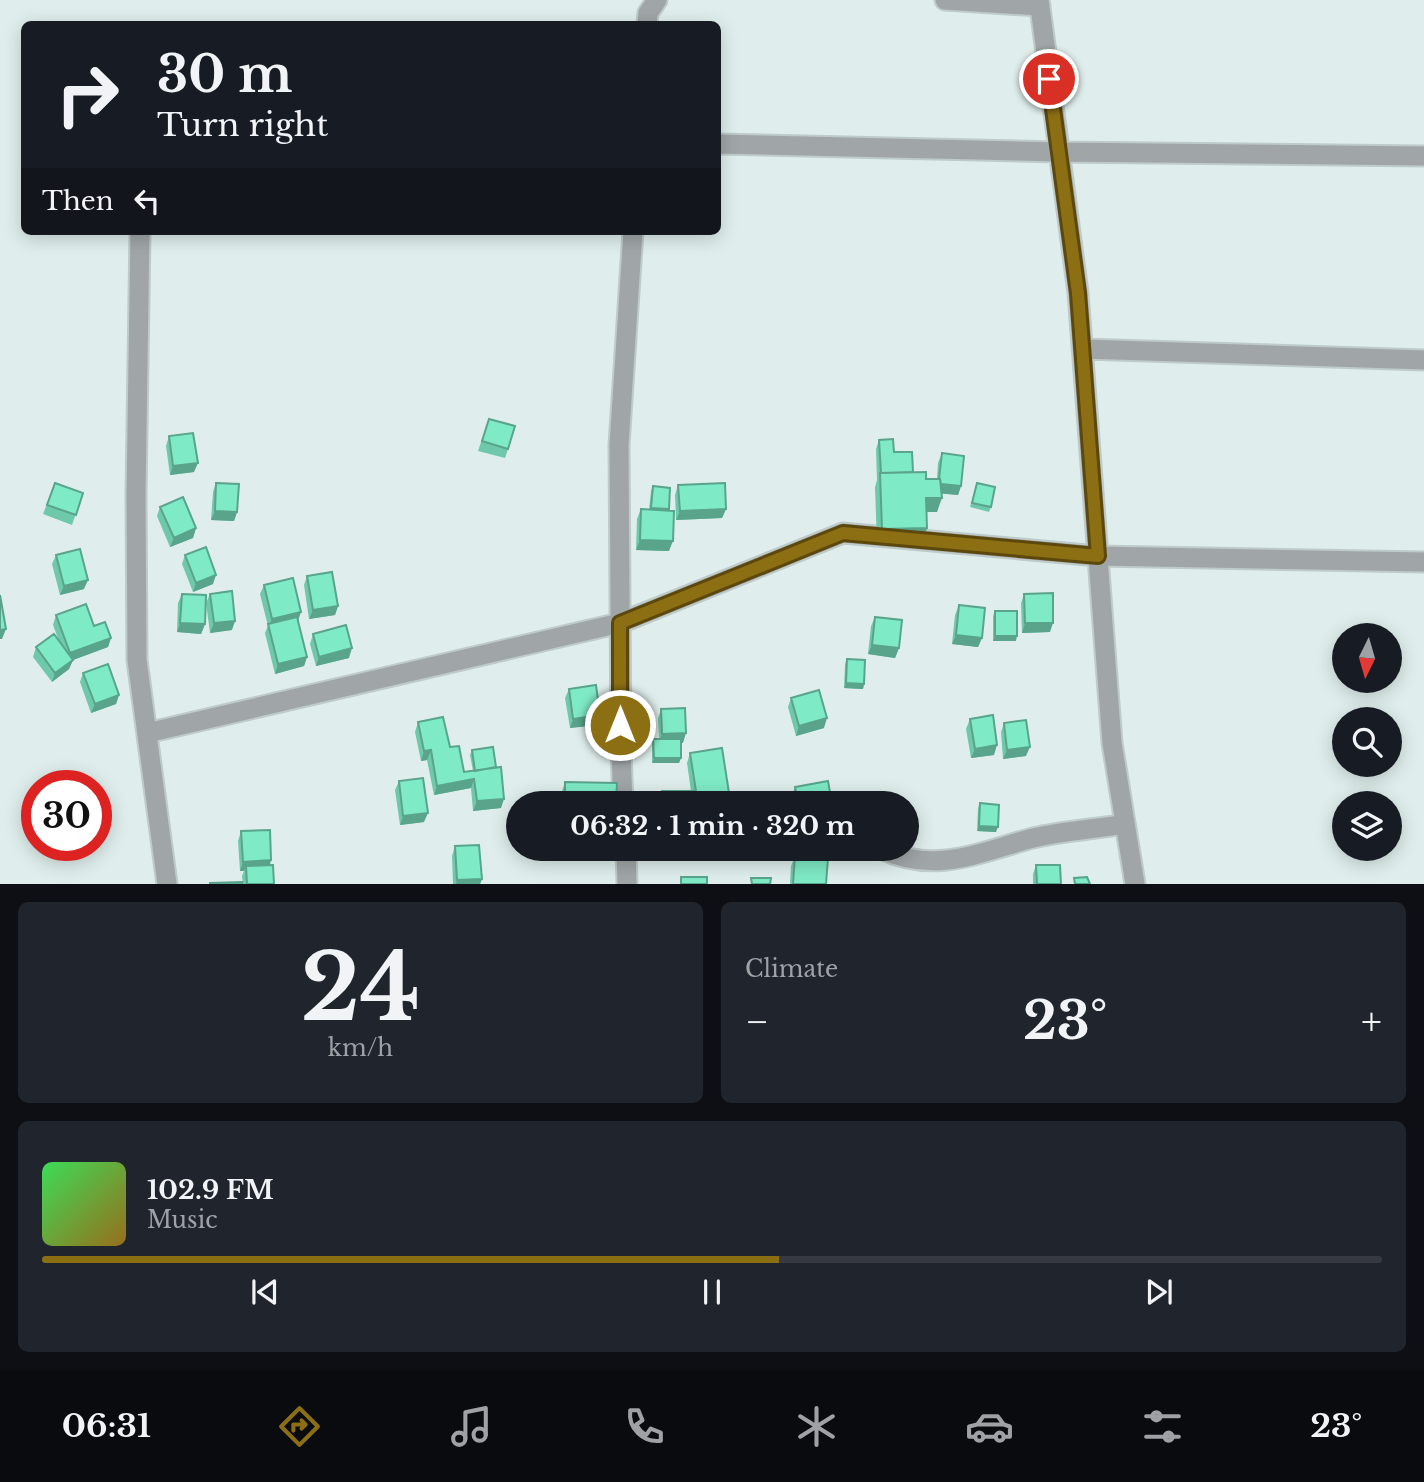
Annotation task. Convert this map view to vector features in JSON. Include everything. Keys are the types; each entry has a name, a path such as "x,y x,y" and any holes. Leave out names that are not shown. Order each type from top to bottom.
{"street":[{"path":"647,21 648,13 657,0"},
{"path":"945,0 1039,3 1078,293 1112,743 1135,884"},
{"path":"721,145 1424,156"},
{"path":"140,235 136,495 137,660 167,884"},
{"path":"623,791 619,445 633,235"},
{"path":"1083,349 1424,360"},
{"path":"147,733 620,623 843,533 1098,556 1424,562"},
{"path":"919,859 947,862 1035,838 1125,824"},
{"path":"626,861 627,884"}],"building":[{"path":"489,419 515,426 508,449 482,441"},
{"path":"193,433 198,463 173,466 169,436"},
{"path":"893,439 894,452 912,452 913,472 881,473 879,440"},
{"path":"942,453 964,456 961,486 941,484 939,479"},
{"path":"926,472 926,479 940,479 942,498 926,498 927,528 882,529 880,473"},
{"path":"55,483 83,493 76,515 47,505"},
{"path":"216,483 239,484 237,512 215,511"},
{"path":"725,483 726,509 680,511 678,485"},
{"path":"977,483 995,487 991,507 972,503"},
{"path":"653,486 670,488 669,509 651,508"},
{"path":"183,497 196,528 174,538 160,507"},
{"path":"641,509 674,511 673,541 640,540"},
{"path":"206,547 216,575 196,583 185,555"},
{"path":"80,549 88,580 64,586 56,555"},
{"path":"332,572 338,606 313,610 307,576"},
{"path":"293,578 301,612 272,619 264,585"},
{"path":"232,591 235,621 214,623 210,594"},
{"path":"1053,593 1053,623 1025,623 1024,594"},
{"path":"182,594 206,595 205,624 180,623"},
{"path":"0,595 6,629 0,630"},
{"path":"86,604 94,626 105,622 111,638 70,653 56,615"},
{"path":"959,605 985,608 982,638 956,635"},
{"path":"995,611 1017,611 1017,636 995,636"},
{"path":"297,617 307,657 278,664 268,624"},
{"path":"875,617 902,620 899,648 872,645"},
{"path":"346,625 352,648 319,657 313,634"},
{"path":"54,634 73,660 55,673 36,647"},
{"path":"847,659 865,660 864,684 846,683"},
{"path":"108,664 119,695 95,704 83,673"},
{"path":"596,685 600,715 573,719 569,689"},
{"path":"819,690 827,718 799,726 791,698"},
{"path":"685,708 686,733 662,734 661,709"},
{"path":"993,715 997,745 975,749 970,719"},
{"path":"443,717 450,747 459,746 464,772 501,767 504,799 477,801 474,779 437,786 431,750 424,751 418,722"},
{"path":"1026,720 1030,747 1007,750 1004,723"},
{"path":"653,739 681,739 681,758 654,758"},
{"path":"493,747 496,767 475,771 472,750"},
{"path":"722,748 729,791 696,791 690,753"},
{"path":"423,778 428,813 403,816 399,781"},
{"path":"828,781 830,791 796,791 795,787"},
{"path":"565,782 617,783 617,791 565,791"},
{"path":"980,803 999,805 998,827 979,826"},
{"path":"270,830 271,860 243,862 241,831"},
{"path":"479,845 482,879 457,880 455,846"},
{"path":"795,861 828,861 826,884 793,884"},
{"path":"273,865 274,884 247,884 246,866"},
{"path":"1036,865 1060,865 1061,884 1037,884"},
{"path":"681,877 707,877 707,884 681,884"},
{"path":"1087,877 1090,884 1075,884 1074,878"},
{"path":"751,878 771,878 770,884 752,884"},
{"path":"210,883 242,884 210,884"}],"route":[{"path":"620,725 620,623 843,533 1098,556 1078,293 1049,79"}]}
